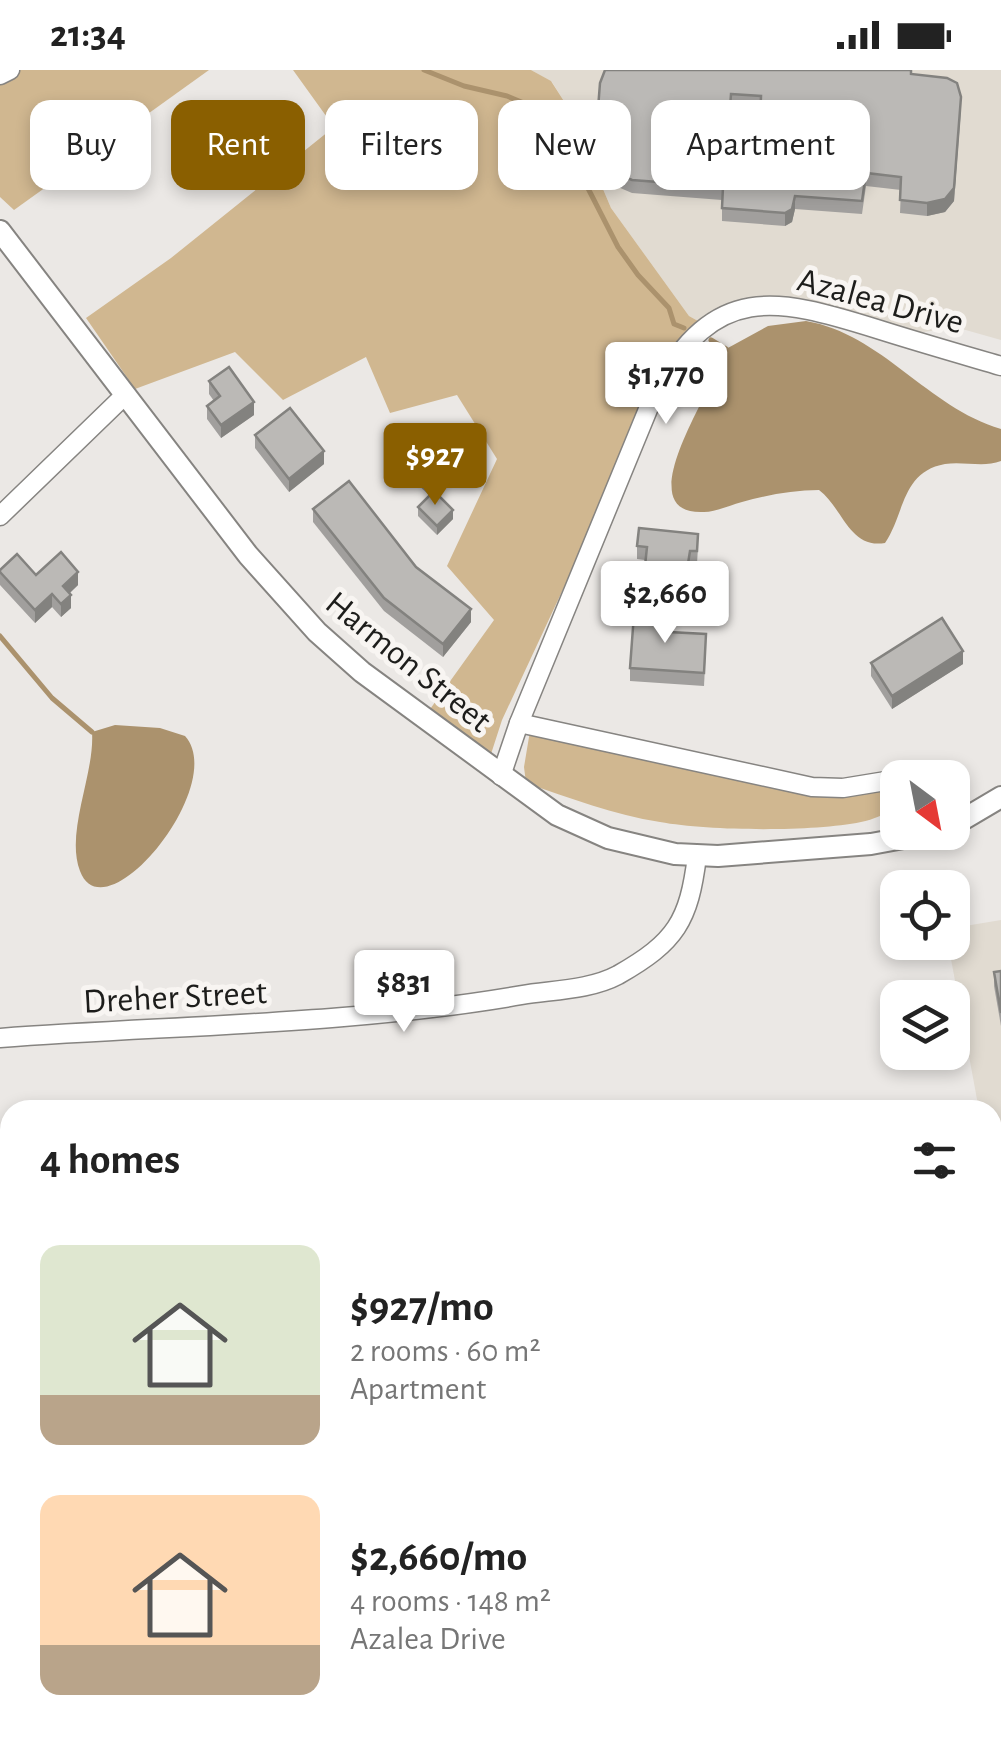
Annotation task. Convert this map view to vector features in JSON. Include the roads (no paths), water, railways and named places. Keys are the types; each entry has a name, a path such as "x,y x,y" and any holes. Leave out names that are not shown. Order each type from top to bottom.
{"street":[{"path":"0,75 10,70"},
{"name":"Harmon Street","path":"0,231 248,555 317,632 362,672 557,815 608,838 697,856 880,842"},
{"name":"Azalea Drive","path":"501,776 519,723 656,390 672,363 707,326 739,309 786,305 1001,366"},
{"path":"0,516 125,395"},
{"path":"519,723 812,787 880,783"},
{"path":"970,815 1001,797"},
{"name":"Dreher Street","path":"0,1038 354,1016 584,986 614,977 653,952 678,927 693,892 697,856"}],"waterway":[{"path":"424,70 550,114 618,247 669,308 674,324 684,328"},
{"path":"711,340 726,349"},
{"path":"0,636 52,698 92,732"}]}
